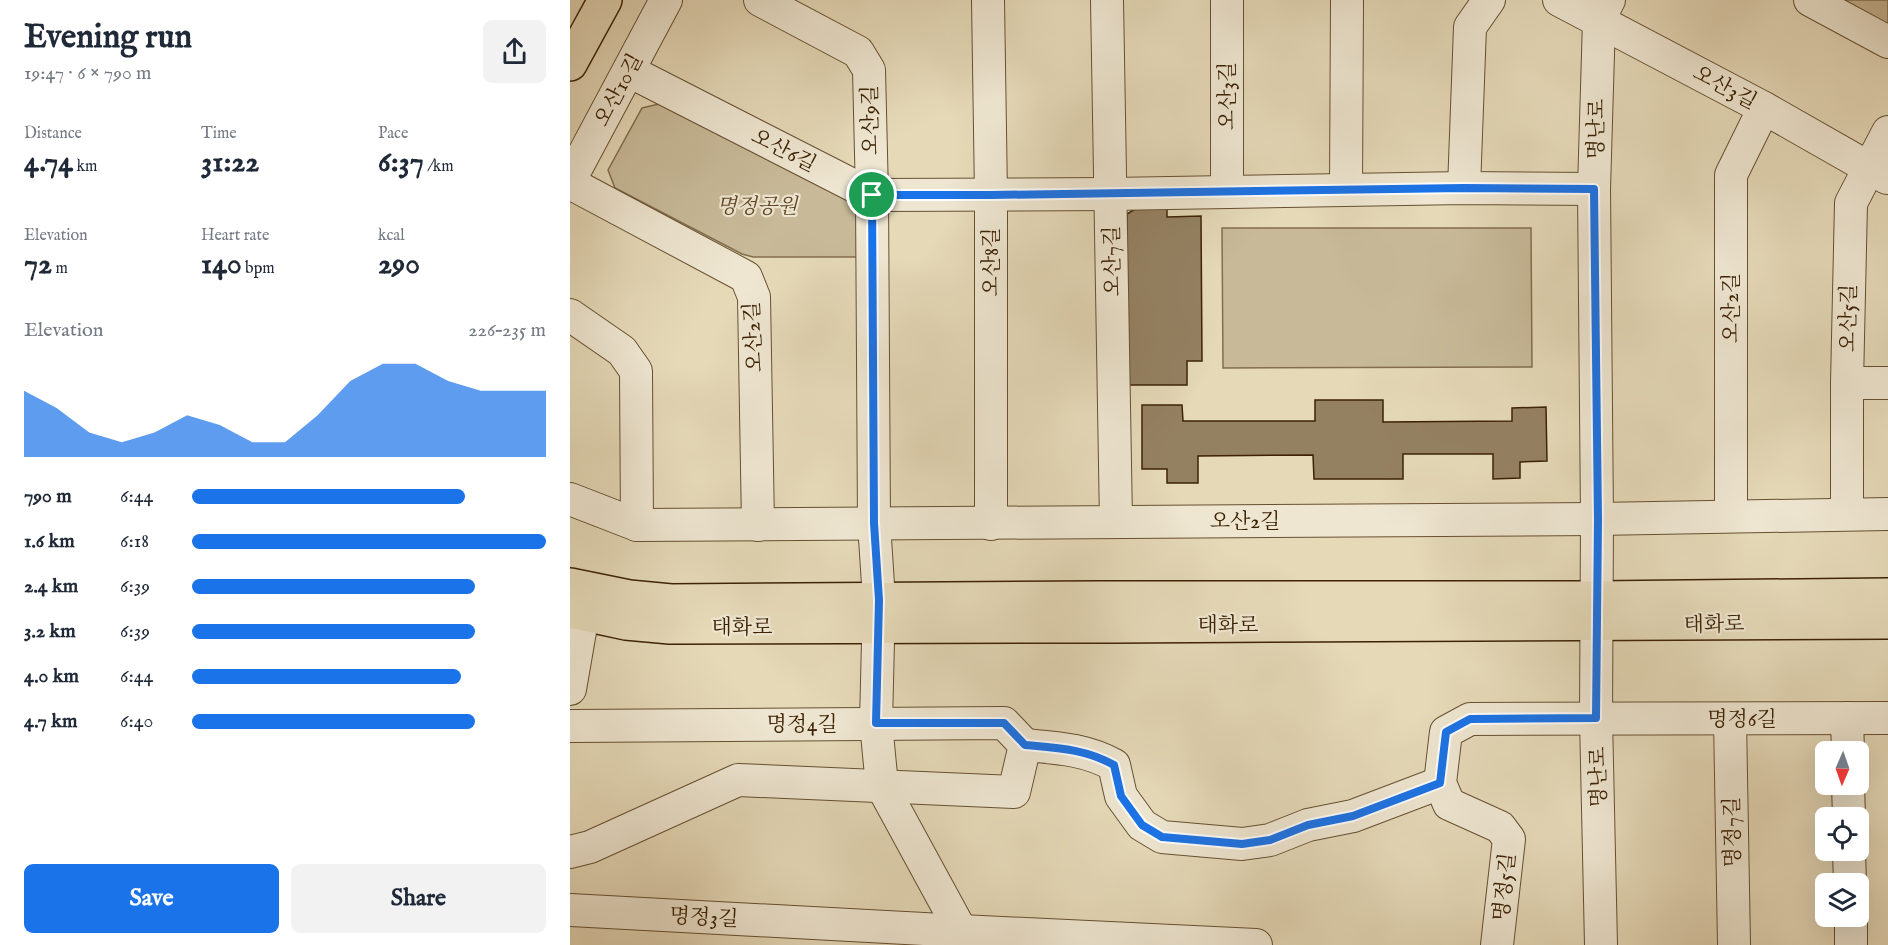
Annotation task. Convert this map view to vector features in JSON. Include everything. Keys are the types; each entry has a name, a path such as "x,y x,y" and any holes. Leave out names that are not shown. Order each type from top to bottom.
{"main road":[{"path":"570,64 605,0"},
{"name":"태화로","path":"1597,612 1888,595"},
{"name":"태화로","path":"574,603 626,623 670,627 878,613 1597,612 1888,621"}],"street":[{"name":"오산10길","path":"570,181 666,0"},
{"name":"오산9길","path":"760,0 858,52 869,70 874,523 878,613"},
{"name":"오산8길","path":"988,0 991,195 991,524"},
{"name":"오산7길","path":"1107,0 1116,522"},
{"name":"오산3길","path":"1227,0 1227,192"},
{"path":"1346,189 1347,0"},
{"path":"1464,188 1470,27 1489,0"},
{"name":"오산3길","path":"1558,0 1604,10 1764,108 1878,173"},
{"path":"1810,0 1888,42"},
{"name":"명난로","path":"1601,945 1596,718 1598,519 1594,189 1604,10"},
{"name":"오산6길","path":"629,71 872,195 1111,194 1464,188 1594,189"},
{"name":"오산2길","path":"1731,516 1731,175 1764,108"},
{"name":"오산5길","path":"1848,514 1847,383 1851,203 1878,173 1888,132"},
{"name":"오산2길","path":"570,181 746,277 754,297 758,525"},
{"path":"570,315 622,351 636,371 637,525"},
{"path":"1847,383 1888,383"},
{"name":"오산2길","path":"570,499 637,525 1598,519 1888,514"},
{"path":"570,689 574,603"},
{"path":"878,613 876,723 882,786 961,932"},
{"path":"570,852 590,847 738,780 1014,792 1025,745 1097,755 1114,765 1121,796 1142,825 1162,837 1242,844 1270,840 1308,825 1353,816 1440,783 1446,732 1470,719 1596,718"},
{"name":"명정6길","path":"1596,718 1888,718"},
{"path":"1847,718 1848,741"},
{"name":"명정7길","path":"1730,719 1734,945"},
{"name":"명정4길","path":"570,726 1004,723 1025,745"},
{"name":"명정5길","path":"1440,783 1449,804 1500,827 1509,839 1497,945"},
{"name":"명정3길","path":"570,910 961,932 1256,945"},
{"path":"1851,927 1851,945"}],"green space":[{"path":"1844,0 1888,0 1888,24"},
{"name":"명정공원","path":"659,104 855,197 862,204 857,257 753,257 742,254 615,188 608,170 642,108"},
{"path":"1222,228 1531,228 1532,367 1223,368"}],"building":[{"path":"1137,208 1167,208 1167,217 1201,216 1202,361 1187,361 1187,385 1128,385 1127,214"},
{"path":"1315,400 1383,400 1383,422 1512,421 1512,408 1546,407 1547,461 1520,462 1520,478 1493,479 1493,454 1403,454 1403,479 1314,479 1313,455 1198,456 1198,483 1167,483 1167,469 1142,469 1142,405 1182,405 1183,421 1315,421"}],"route":[{"path":"1464,188 1594,189 1598,519 1596,718 1470,719 1446,732 1440,783 1353,816 1308,825 1270,840 1242,844 1162,837 1142,825 1121,796 1114,765 1097,755 1025,745 1004,723 876,723 879,600 874,523 872,195 1111,194 1464,188"}]}
